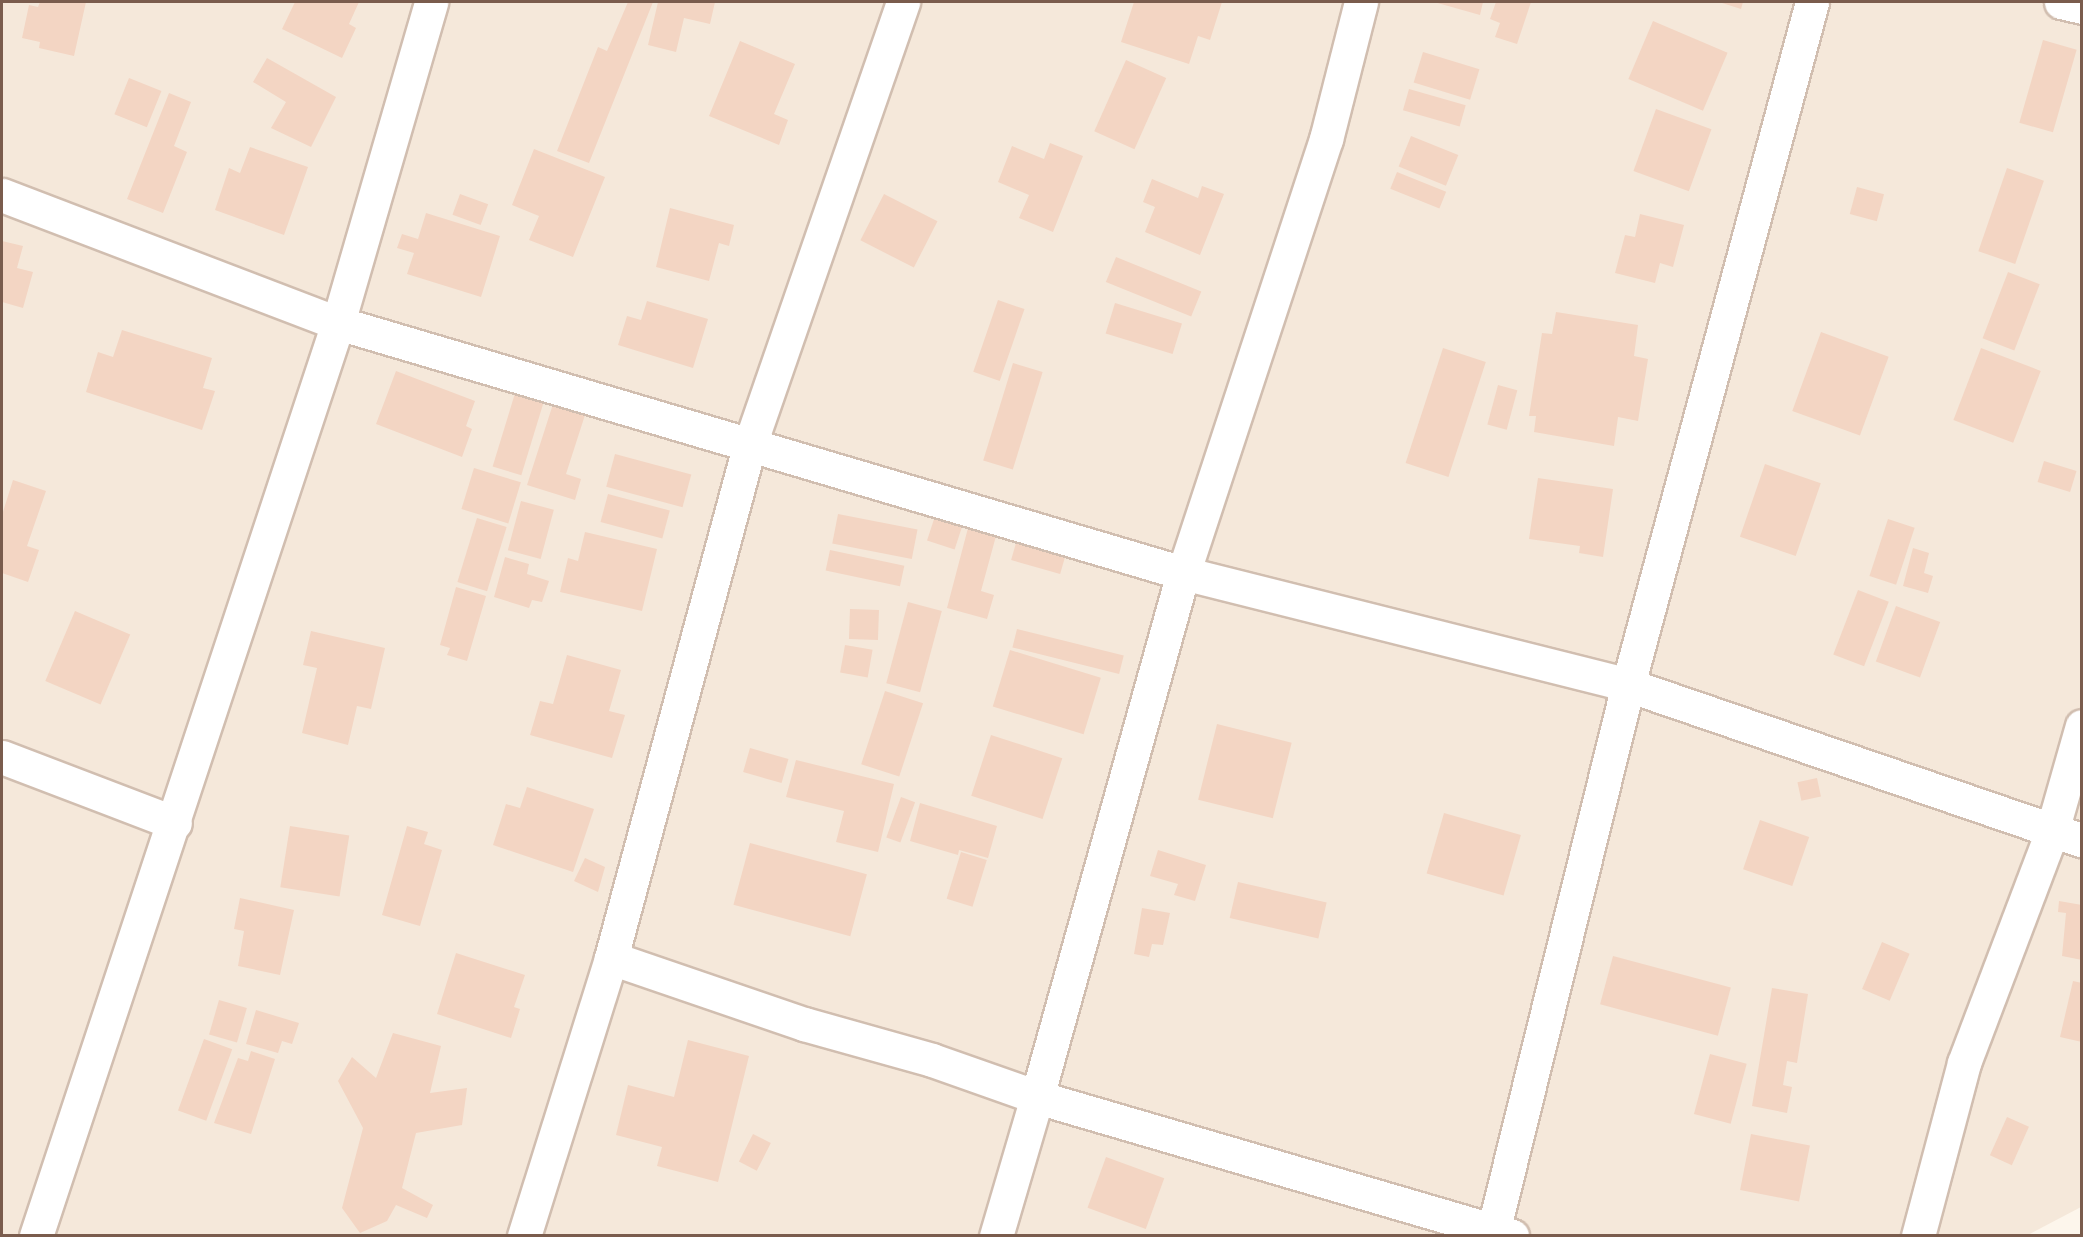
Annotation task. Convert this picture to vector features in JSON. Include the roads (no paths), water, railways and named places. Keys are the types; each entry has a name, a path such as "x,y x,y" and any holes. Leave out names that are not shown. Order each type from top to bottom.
{"street":[{"path":"36,1236 175,823 338,322 431,2"},
{"path":"524,1236 611,958 749,447 903,2"},
{"path":"996,1236 1183,573 1326,139 1361,2"},
{"path":"611,958 804,1024 932,1060 1037,1097 1500,1233 1628,684 1812,2"},
{"path":"2061,2 2082,7"},
{"path":"2,195 338,322 749,447 1183,573 1628,684 2067,836"},
{"path":"1918,1236 1964,1063 2067,836 2082,726"},
{"path":"2,757 175,823"}]}
